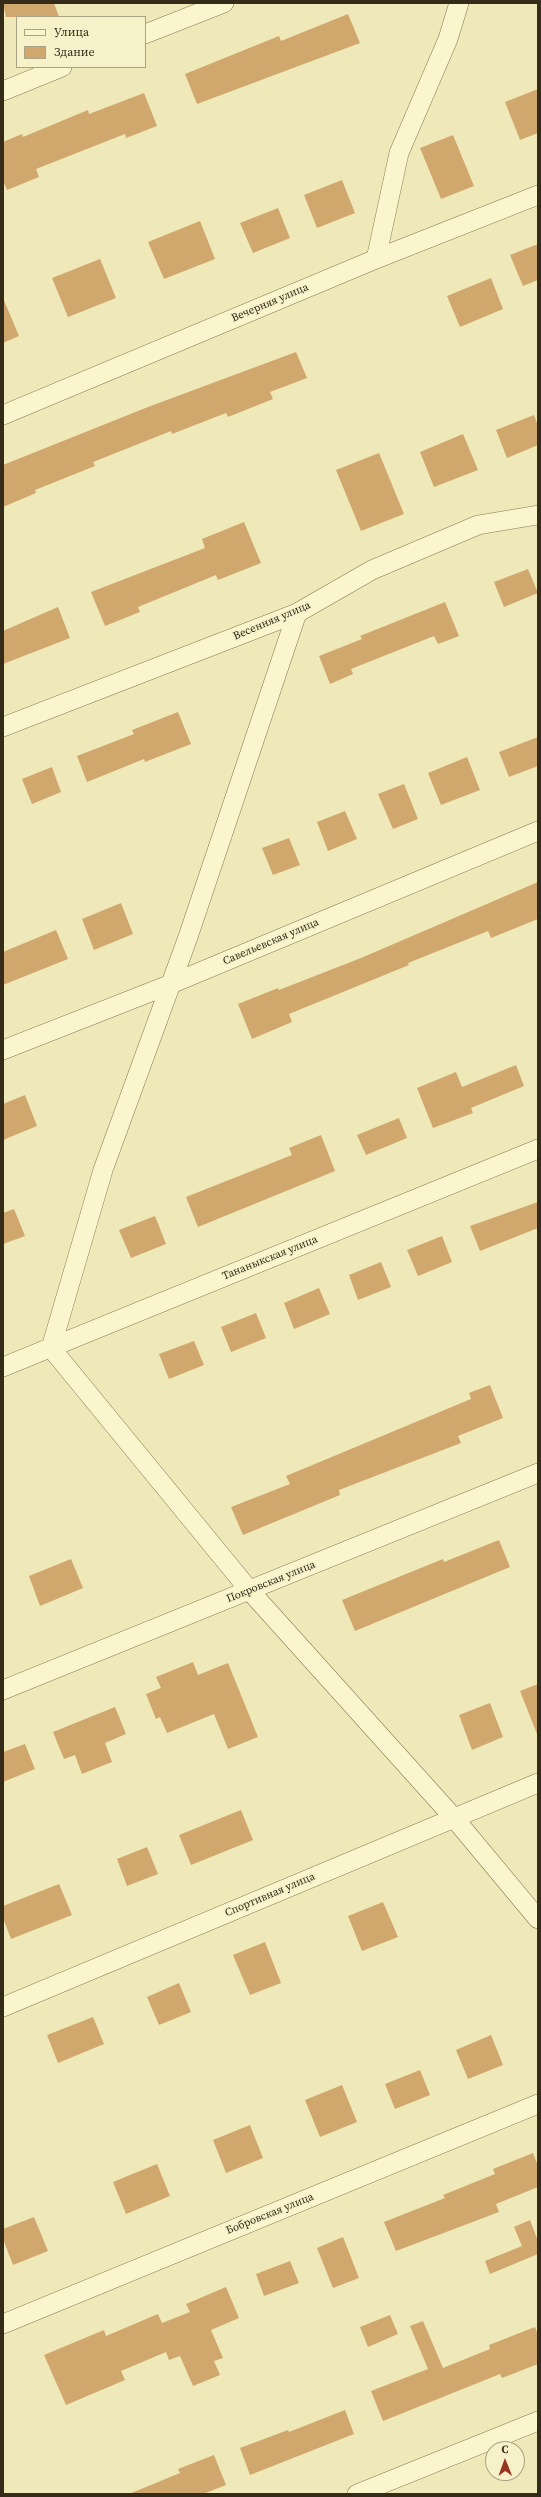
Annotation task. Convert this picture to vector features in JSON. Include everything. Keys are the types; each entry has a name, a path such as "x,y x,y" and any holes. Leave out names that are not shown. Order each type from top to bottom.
{"street":[{"path":"146,34 224,3"},
{"path":"376,259 399,153 448,39 459,3"},
{"path":"3,91 60,68"},
{"name":"Вечерняя улица","path":"3,415 376,259 538,195"},
{"name":"Весенняя улица","path":"3,726 297,613 372,570 478,525 538,515"},
{"path":"297,613 171,984 103,1170 51,1348 250,1591 454,1818 538,1919"},
{"name":"Савельевская улица","path":"3,1050 171,984 538,831"},
{"name":"Тананыкская улица","path":"3,1367 538,1150"},
{"path":"3,1351 23,1359"},
{"name":"Покровская улица","path":"3,1690 538,1473"},
{"name":"Спортивная улица","path":"3,2007 538,1783"},
{"name":"Бобровская улица","path":"3,2324 538,2104"},
{"path":"357,2494 538,2421"}],"building":[{"path":"3,3 54,3 59,16 16,16 6,17"},
{"path":"348,14 360,43 197,104 185,74 279,36 281,41"},
{"path":"538,89 538,133 520,140 505,102"},
{"path":"144,93 157,126 126,138 125,134 36,169 39,177 7,190 3,181 3,142 22,134 23,137 88,110 89,114"},
{"path":"453,135 474,186 441,199 420,148"},
{"path":"342,180 355,213 317,228 304,195"},
{"path":"278,208 290,238 253,253 240,223"},
{"path":"200,221 215,259 164,279 148,242"},
{"path":"538,244 538,280 523,286 510,255"},
{"path":"100,259 116,298 68,317 52,278"},
{"path":"491,278 503,309 460,327 447,296"},
{"path":"3,298 19,336 3,343"},
{"path":"296,352 307,378 270,392 273,399 228,417 226,413 172,434 171,431 93,462 95,466 35,490 36,493 3,507 3,465 148,407"},
{"path":"534,415 538,426 538,445 507,458 496,430"},
{"path":"463,434 478,470 434,487 420,452"},
{"path":"379,453 404,514 361,531 336,470"},
{"path":"244,522 261,563 218,580 216,575 138,607 140,612 105,626 91,592 205,548 202,539"},
{"path":"528,569 538,593 504,607 494,582"},
{"path":"445,602 459,636 438,644 434,636 351,669 353,674 330,684 319,656 362,639 360,636"},
{"path":"58,607 70,638 3,664 3,631"},
{"path":"178,712 191,744 145,762 144,759 87,782 77,756 134,734 132,730"},
{"path":"538,737 538,766 509,777 499,752"},
{"path":"467,757 480,790 441,805 428,773"},
{"path":"52,767 61,792 32,804 22,779"},
{"path":"404,784 418,819 393,829 378,794"},
{"path":"345,811 357,839 328,851 317,822"},
{"path":"289,838 300,865 273,875 262,848"},
{"path":"538,882 538,919 491,938 488,931 408,963 409,965 289,1014 292,1022 252,1039 238,1004 278,988 279,990 361,958"},
{"path":"121,903 133,934 94,950 82,919"},
{"path":"56,930 68,959 3,985 3,952"},
{"path":"516,1065 524,1086 471,1108 473,1113 433,1128 417,1088 456,1072 462,1087"},
{"path":"25,1095 37,1126 3,1140 3,1104"},
{"path":"399,1118 407,1138 366,1155 357,1135"},
{"path":"321,1135 335,1171 198,1227 186,1197 292,1155 289,1148"},
{"path":"538,1202 538,1228 480,1251 470,1226"},
{"path":"14,1209 25,1236 3,1244 3,1213"},
{"path":"155,1216 166,1244 131,1258 119,1230"},
{"path":"442,1236 452,1262 418,1276 407,1250"},
{"path":"381,1262 391,1287 358,1300 349,1275"},
{"path":"319,1288 330,1314 294,1329 284,1303"},
{"path":"256,1313 266,1338 231,1352 221,1327"},
{"path":"194,1341 204,1365 169,1379 159,1354"},
{"path":"490,1385 503,1418 458,1436 461,1443 339,1490 340,1495 243,1535 231,1507 290,1484 286,1476 471,1399 469,1393"},
{"path":"499,1540 510,1567 355,1631 342,1600 443,1559 444,1562"},
{"path":"71,1559 83,1588 40,1606 29,1576"},
{"path":"193,1662 198,1675 228,1663 258,1737 228,1749 214,1714 167,1733 160,1717 156,1719 146,1694 161,1688 156,1677"},
{"path":"538,1684 538,1734 537,1734 520,1691"},
{"path":"490,1703 503,1737 472,1750 459,1715"},
{"path":"115,1707 126,1734 105,1743 112,1762 82,1774 75,1755 64,1759 53,1732"},
{"path":"25,1744 35,1769 3,1782 3,1752"},
{"path":"241,1810 253,1840 191,1865 179,1835"},
{"path":"147,1847 158,1874 127,1886 117,1859"},
{"path":"59,1884 72,1915 11,1939 3,1918 3,1906"},
{"path":"383,1902 398,1937 362,1951 348,1916"},
{"path":"265,1942 281,1983 250,1995 233,1955"},
{"path":"179,1983 191,2012 159,2025 147,1997"},
{"path":"93,2017 104,2044 58,2063 47,2035"},
{"path":"491,2035 503,2065 468,2079 456,2050"},
{"path":"420,2070 430,2095 395,2109 385,2084"},
{"path":"342,2085 357,2122 320,2137 305,2100"},
{"path":"250,2125 263,2158 226,2173 213,2140"},
{"path":"533,2153 538,2166 538,2187 496,2204 499,2212 396,2251 384,2222 445,2198 443,2195 495,2174 493,2169"},
{"path":"157,2164 170,2196 126,2214 113,2182"},
{"path":"34,2217 48,2251 13,2265 3,2239 3,2229"},
{"path":"530,2220 538,2241 538,2254 490,2274 485,2261 522,2246 514,2227"},
{"path":"343,2237 359,2278 333,2288 317,2248"},
{"path":"290,2261 299,2283 264,2296 256,2274"},
{"path":"226,2287 239,2318 211,2330 223,2358 214,2361 220,2375 193,2386 180,2356 169,2360 166,2352 121,2371 125,2380 66,2405 44,2355 104,2330 106,2336 158,2314 162,2323 190,2312 186,2304"},
{"path":"390,2315 398,2334 368,2347 360,2327"},
{"path":"423,2321 443,2368 490,2349 489,2345 535,2327 538,2335 538,2364 502,2378 500,2374 383,2421 371,2391 428,2369 410,2326"},
{"path":"345,2410 354,2434 250,2475 240,2448 288,2430 289,2432"},
{"path":"214,2455 226,2485 203,2494 129,2494 180,2473 178,2469"}]}
